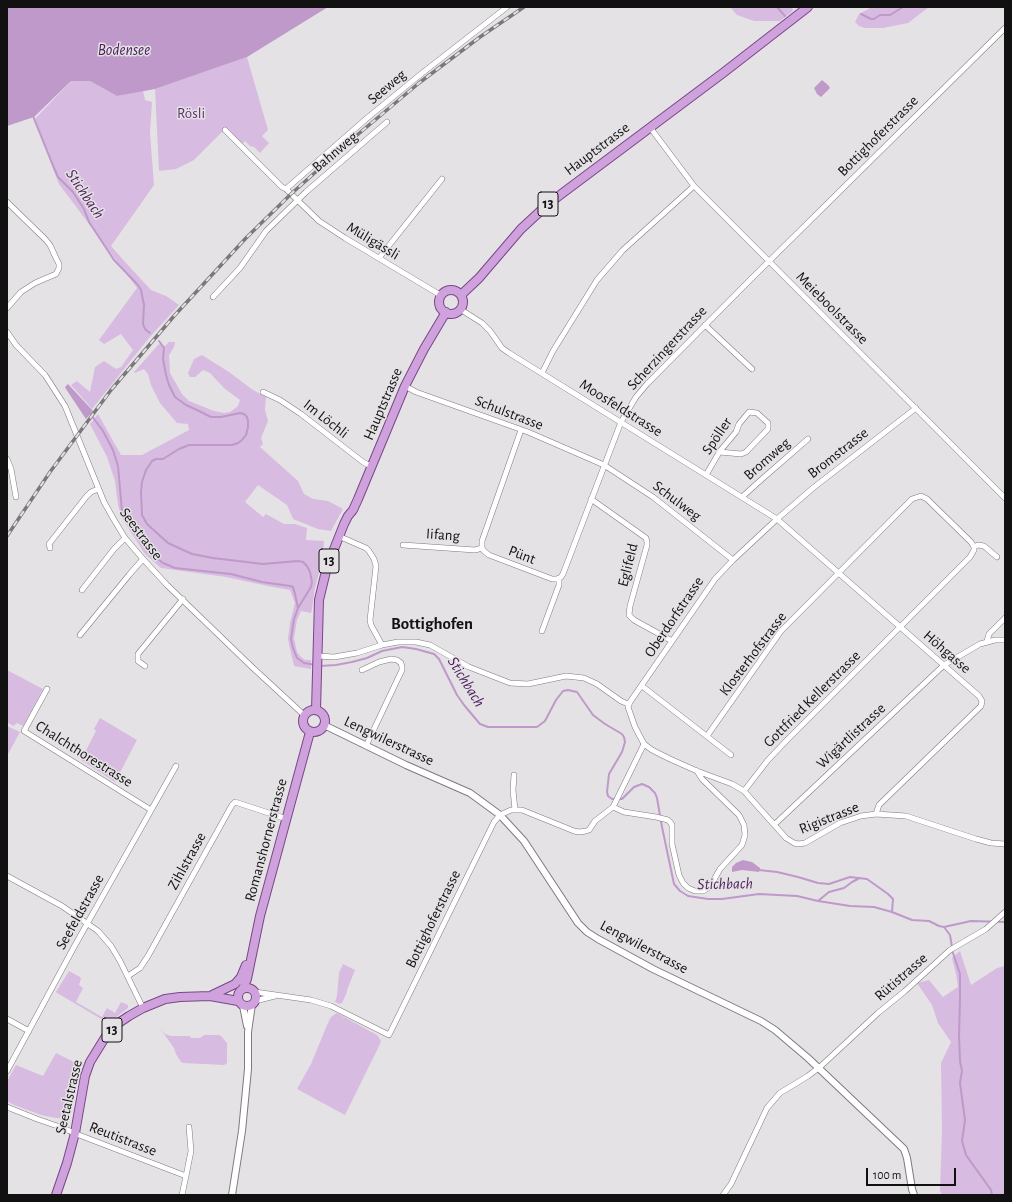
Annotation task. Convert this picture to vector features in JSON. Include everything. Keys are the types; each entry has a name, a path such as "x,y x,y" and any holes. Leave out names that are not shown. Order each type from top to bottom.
{"main road":[{"name":"Hauptstrasse","path":"461,295 479,278 521,230 548,204 808,7"},
{"path":"451,290 458,292 461,295 463,304 460,309 452,314 443,310 440,303 442,296 447,291 451,290"},
{"name":"Hauptstrasse","path":"316,710 319,600 326,567 344,524 353,510 372,467 405,386 424,349 446,312"},
{"name":"Hauptstrasse","path":"319,616 328,578 352,518 353,510"},
{"path":"309,710 316,710 321,712 324,717 324,725 319,731 310,732 303,726 302,720 304,714 309,710"},
{"name":"Romanshornerstrasse","path":"249,994 252,954 257,929 310,732"},
{"name":"13","path":"210,996 231,987 238,981 252,954"},
{"name":"13","path":"249,994 249,1006 241,1003 237,995 249,994"},
{"name":"Seetalstrasse","path":"219,997 249,994"},
{"name":"Seetalstrasse","path":"56,1195 68,1163 75,1133 82,1088 90,1062 100,1045 111,1031 120,1022 143,1008 156,1002 172,998 210,996 241,1003"}],"street":[{"name":"Seeweg","path":"286,189 366,119 507,7"},
{"name":"Bottighoferstrasse","path":"769,262 1005,28"},
{"name":"Bahnweg","path":"297,200 387,122"},
{"name":"Meieboolstrasse","path":"649,128 694,186 1005,498"},
{"name":"Müligässli","path":"225,130 282,187 286,189 319,221 442,296"},
{"path":"379,258 442,179"},
{"path":"542,373 557,344 597,280 624,250 694,186"},
{"path":"213,297 240,268 266,231 297,200"},
{"path":"7,202 50,245 59,264 59,268 56,274 35,283 21,292 7,308"},
{"name":"Scherzingerstrasse","path":"604,465 621,422 636,397 705,325 769,262"},
{"name":"Moosfeldstrasse","path":"460,309 485,326 506,351 777,519"},
{"path":"705,325 752,369"},
{"name":"Seestrasse","path":"7,332 16,345 45,375 65,406 98,489 108,510 125,538 182,599 252,667 304,714"},
{"name":"Schulstrasse","path":"405,386 416,392 521,430 604,465"},
{"name":"Im Löchli","path":"263,392 280,400 302,414 363,462 372,467"},
{"name":"Bromstrasse","path":"777,519 812,488 916,408"},
{"name":"Spöller","path":"706,475 720,452 736,432 739,424 749,412 757,413 767,421 769,426 768,430 746,452 720,452"},
{"path":"482,548 482,541 521,430"},
{"name":"Bromweg","path":"742,497 808,439"},
{"path":"7,459 11,469 16,497"},
{"path":"542,631 559,585 559,579 563,574 604,465"},
{"name":"Schulweg","path":"604,465 653,497 733,560"},
{"path":"50,548 49,544 86,496 98,489"},
{"name":"Klosterhofstrasse","path":"707,736 781,631 912,499 918,496 927,499 971,542 974,547"},
{"name":"Eglifeld","path":"591,499 646,538 648,542 630,606 629,615 634,620 672,641"},
{"name":"Oberdorfstrasse","path":"628,704 642,686 715,579 777,519"},
{"name":"Höhgasse","path":"777,519 979,696 982,701 981,706 879,805 876,814"},
{"path":"82,590 114,549 125,538"},
{"path":"343,538 366,548 374,559 376,566 370,620 371,625 382,645"},
{"name":"Iifang","path":"403,544 475,550 482,548"},
{"path":"974,547 978,545 984,546 997,557"},
{"name":"Gottfried Kellerstrasse","path":"744,791 768,760 970,558 973,554 974,547"},
{"name":"Pünt","path":"482,548 489,555 552,579 559,579"},
{"path":"80,635 129,574 143,559"},
{"path":"145,666 138,661 138,654 182,599"},
{"path":"1005,618 989,634 987,641 1005,640"},
{"path":"318,658 357,654 382,645 407,641 423,643 469,667 492,677 515,684 528,684 566,676 584,678 597,684 621,701 628,704 635,727 644,744 614,804 595,822 589,830 579,832 574,831 522,810 516,810 500,815"},
{"name":"Wigärtlistrasse","path":"774,824 944,665 987,641"},
{"path":"362,670 379,662 391,659 398,660 402,667 402,670 366,746"},
{"path":"642,686 732,755"},
{"name":"Chalchthorestrasse","path":"47,689 24,731 151,810"},
{"name":"Lengwilerstrasse","path":"324,725 406,765 470,793 500,815 524,841 578,923 587,932 654,969 761,1020 784,1036 904,1149 914,1195"},
{"name":"Rigistrasse","path":"644,744 670,759 732,784 744,791 789,841 798,844 809,841 840,823 860,816 876,814 906,816 976,839 991,843 1005,844"},
{"name":"Seefeldstrasse","path":"7,1071 176,766"},
{"path":"614,804 624,812 668,820 672,825 672,844 679,874 683,883 688,888 695,891 703,891 710,887 720,869 742,845 745,830 739,815 702,779 697,771"},
{"path":"514,775 513,790 516,810"},
{"name":"Zihlstrasse","path":"128,976 140,968 148,956 228,811 235,802 287,819"},
{"name":"Bottighoferstrasse","path":"280,996 311,1000 331,1006 389,1035 494,822 500,815"},
{"path":"7,876 57,903 88,923 98,932 111,946 128,976 143,1008"},
{"name":"Rütistrasse","path":"723,1195 731,1184 738,1170 759,1122 773,1100 780,1093 818,1068 952,949 990,925 1005,912"},
{"path":"249,994 280,996"},
{"path":"249,994 280,996"},
{"name":"Romanshornerstrasse","path":"232,1195 242,1130 248,1069 249,994"},
{"name":"Romanshornerstrasse","path":"241,1003 248,1032"},
{"path":"7,1019 29,1031"},
{"name":"Reutistrasse","path":"8,1109 63,1128 186,1176"},
{"path":"182,1195 191,1151 189,1127"}],"green space":[{"path":"730,7 792,7 793,11 780,21 754,21 737,15"},
{"path":"872,7 929,7 908,23 883,28 865,28 859,26 855,22 859,14"},
{"name":"Rösli","path":"247,57 268,130 262,136 269,143 260,153 245,141 242,144 226,128 194,160 176,169 159,171 155,89"},
{"path":"71,81 90,81 117,96 143,91 145,100 152,102 150,133 154,185 111,246 151,290 166,296 179,305 149,338 92,409 71,385 77,381 90,392 95,367 104,361 116,369 121,367 133,350 121,334 104,344 99,340 137,288 59,184 34,120"},
{"path":"169,342 175,342 169,355 170,373 182,394 189,401 214,411 224,413 230,412 238,406 240,400 224,388 210,373 203,370 195,377 190,377 188,373 194,359 202,355 229,372 253,390 266,397 265,410 268,421 261,438 263,444 260,447 298,481 304,494 313,499 328,501 343,509 331,531 318,529 293,519 287,505 258,485 245,502 263,517 266,514 284,524 295,524 307,528 306,540 324,541 322,562 315,588 311,613 301,611 297,620 294,638 297,652 305,660 311,660 311,669 294,666 288,639 295,603 290,590 226,577 161,568 145,554 122,518 118,505 115,481 107,457 90,424 98,414 121,455 142,455 189,430 188,424 177,423 160,403 151,385 148,374 144,369 135,373 134,372 159,344 165,346"},
{"path":"7,670 43,689 23,726 17,723 13,726 7,722"},
{"path":"100,718 137,740 115,782 81,760 96,731 94,729"},
{"path":"7,726 20,732 7,756"},
{"path":"960,951 971,985 997,968 1005,966 1005,1195 942,1195 940,1191 942,1130 941,1063 951,1042 938,1023 932,1005 917,983 929,980 943,997 958,987 952,958"},
{"path":"343,964 355,970 342,1003 339,1004 335,1002 339,973"},
{"path":"69,971 81,979 79,985 83,988 76,1002 102,1017 107,1008 115,1013 121,1002 128,1005 128,1008 108,1023 57,993 56,992"},
{"path":"337,1013 377,1035 381,1041 345,1115 297,1089 311,1064 331,1017"},
{"path":"159,1027 165,1034 171,1036 190,1036 191,1038 200,1038 204,1035 219,1035 227,1043 227,1063 224,1065 181,1062 174,1048"},
{"path":"56,1053 80,1065 68,1118 56,1118 41,1115 7,1101 7,1081 16,1065 43,1076"}],"water":[{"name":"Bodensee","path":"7,7 328,7 247,57 155,89 117,96 90,81 71,81 34,117 7,126"},
{"path":"822,80 830,88 821,97 817,94 814,88"},
{"path":"68,384 93,411 86,419 66,389 65,387"},
{"path":"743,860 752,862 760,868 759,872 742,870 732,872 732,867 736,863"}],"waterway":[{"path":"777,7 785,16"},
{"path":"861,14 874,19 880,15 890,15 903,7"},
{"name":"Stichbach","path":"33,116 58,177 73,192 84,209 89,222 114,260 141,290 144,305 143,324 145,329 150,333"},
{"name":"Stichbach","path":"159,341 164,348 163,359 166,375 175,397 186,405 211,417 221,417 240,413 244,414 247,417 248,427 246,435 238,443 232,445 189,445 179,449 163,459 156,459 152,461 146,470 142,482 142,515 147,524 168,543 192,554 263,564 298,561 303,562 310,572 312,582 311,587 298,608 294,619 291,639 297,658 304,663 316,665"},
{"path":"89,412 103,431 113,450 118,466 122,511 131,527 154,556 163,563 175,568 231,574 262,582 293,587 298,608"},
{"name":"Stichbach","path":"320,666 352,662 367,658 382,651 402,647 434,654 439,659 457,695 464,705 480,724 488,727 537,727 545,721 556,700 563,691 568,690 577,692 593,715 622,734 624,737 625,742 622,752 609,774 608,796 612,799 622,799 634,787 642,784 649,787 655,793 674,884 680,891 688,896 708,899 722,899 759,894 797,896 850,906 874,907 912,920 929,921 944,927 971,921 1005,922"},
{"path":"759,870 777,872 818,883 829,884 850,877 867,879 893,899 892,912"},
{"path":"818,901 829,892 844,888 858,879"},
{"path":"944,927 950,935 953,953 960,974 959,1036 962,1071 960,1083 965,1120 962,1141 966,1155 991,1190 992,1195"}],"railway":[{"path":"7,536 50,472 111,390 174,316 246,238 291,194 356,136 419,83 480,37 524,7"}],"district":[{"name":"Bottighofen","path":"432,624"}]}
